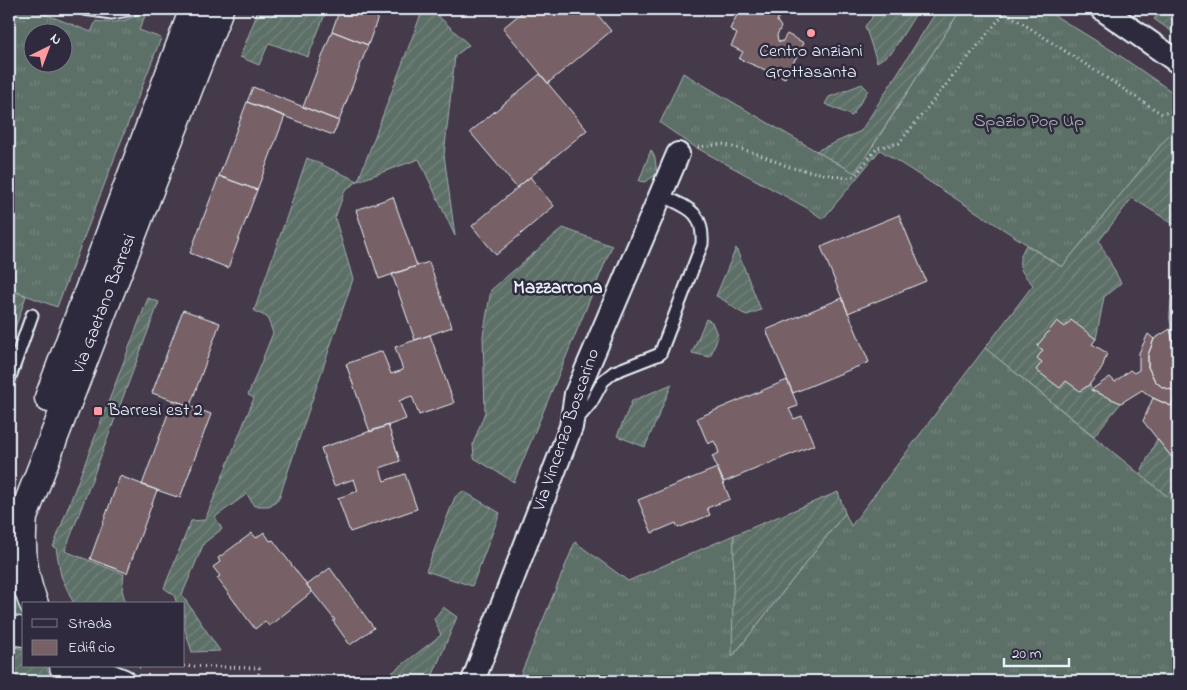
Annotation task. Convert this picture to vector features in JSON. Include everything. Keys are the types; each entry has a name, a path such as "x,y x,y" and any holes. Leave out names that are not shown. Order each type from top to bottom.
{"street":[{"path":"1102,9 1178,62"},
{"name":"Via Gaetano Barresi","path":"9,504 197,10"},
{"name":"Via Gaetano Barresi","path":"33,602 25,574 20,542 23,517 197,10"},
{"name":"Via Vincenzo Boscarino","path":"474,681 571,427 576,394 678,154"},
{"path":"9,630 22,632"},
{"path":"65,668 69,681"},
{"path":"93,668 124,681"}],"lane":[{"path":"84,9 99,13 112,13 133,9"},
{"path":"571,427 591,403 603,381 614,372 660,354 699,253 703,230 700,219 692,210 661,195"},
{"path":"10,373 32,315"}],"path":[{"path":"678,154 695,147 722,144 755,153 792,168 846,178 855,176 877,148 899,143 1005,12 1162,114 1178,109"},
{"path":"185,666 259,668 258,681"}],"green space":[{"path":"9,9 32,9 65,22 22,22 22,72 72,72 72,25 91,32 96,21 123,21 148,9 139,30 161,38 57,307 9,289"},
{"path":"259,9 327,9 308,57 269,43 259,65 240,57"},
{"path":"423,9 431,9 469,45 455,56 444,155 455,236 419,159 358,181"},
{"path":"872,9 919,9 892,52 877,62 865,26 872,18"},
{"path":"938,9 961,9 855,173 816,151 861,131"},
{"name":"Spazio Pop Up","path":"961,9 1044,9 1116,53 1178,96 1178,124 1062,267 880,150 823,219 807,208 695,147 660,123 683,73 840,165 873,146"},
{"path":"1153,9 1178,9 1178,36 1154,19 1159,13"},
{"path":"862,84 868,90 852,116 825,104 829,97"},
{"path":"1178,124 1178,227 1132,198 1099,241 1121,283 1104,297 1096,339 1071,320 1065,327 1057,321 1037,346 1043,350 1037,358 1042,362 1036,370 1060,388 1066,381 1080,391 1090,384 1091,390 1121,403 1094,436 985,348 1033,285 1024,275 1020,266 1020,257 1026,245 1062,267"},
{"path":"651,150 655,158 657,174 645,182 639,181"},
{"path":"307,158 358,181 345,190 335,218 353,279 279,498 270,506 254,506 247,494 215,517 222,529 204,543 182,595 220,651 192,652 185,630 185,602 176,602 174,595 164,588 191,521 205,520 254,398 248,395 273,333 267,317 254,311"},
{"path":"563,228 612,246 514,482 474,458 473,444 485,412 483,336 491,290"},
{"path":"736,248 761,310 747,315 716,296"},
{"path":"9,289 26,296 11,340 9,339"},
{"path":"148,298 159,302 65,551 124,574 122,590 125,602 73,602 61,576 56,548 53,547"},
{"path":"706,319 712,322 718,337 710,357 692,353"},
{"path":"985,348 1178,505 1178,681 518,681 575,542 628,581 734,535 733,656 845,513 851,526"},
{"path":"672,384 645,447 617,436 632,401"},
{"path":"1157,439 1178,465 1178,505 1140,474"},
{"path":"463,491 500,513 472,586 426,571 455,497"},
{"path":"838,492 845,513 732,657 734,535"},
{"path":"10,565 13,585 22,607 22,620 9,618"},
{"path":"443,607 457,617 429,681 381,681 441,635 434,619"},
{"path":"9,646 22,649 22,668 47,668 53,681 9,681"}],"building":[{"path":"340,9 381,9 368,45 332,31"},
{"path":"526,9 593,9 611,31 548,83 503,28"},
{"path":"740,9 782,9 777,21 781,27 777,35 778,41 782,42 787,34 804,43 785,78 739,59 743,52 731,46 737,34 730,29"},
{"path":"332,31 368,45 339,121 303,107"},
{"path":"540,74 587,130 517,188 470,132"},
{"path":"253,87 339,121 333,135 247,102"},
{"path":"247,102 285,116 257,190 219,176"},
{"path":"219,176 257,190 228,268 190,253"},
{"path":"530,177 554,206 496,255 472,226"},
{"path":"393,197 417,266 379,279 356,210"},
{"path":"899,215 926,281 848,313 821,247"},
{"path":"429,262 452,327 415,340 392,274"},
{"path":"1178,280 1178,347 1173,342 1170,318 1171,298"},
{"path":"842,298 869,362 793,393 766,330"},
{"path":"183,310 220,323 190,406 152,393"},
{"path":"1071,320 1096,339 1092,344 1107,353 1102,368 1090,384 1080,391 1066,381 1060,388 1036,370 1042,362 1037,358 1043,350 1037,346 1057,321 1065,327"},
{"path":"1170,329 1173,342 1178,347 1178,392 1162,387 1155,381 1148,367 1148,355 1154,339"},
{"path":"1148,334 1154,339 1148,355 1148,367 1155,381 1162,387 1178,392 1178,397 1175,397 1171,406 1153,398 1142,390 1121,403 1091,390 1110,377 1115,382 1130,370 1134,373 1139,370 1139,353"},
{"path":"430,335 454,403 419,415 412,396 406,398 399,401 406,419 370,432 346,364 382,351 391,374 403,370 395,347"},
{"path":"787,380 798,406 789,409 794,419 802,416 814,445 724,482 712,456 719,453 717,447 714,441 708,444 697,418"},
{"path":"1175,397 1178,397 1178,465 1143,421 1153,398 1171,406"},
{"path":"173,400 211,414 180,498 142,485"},
{"path":"388,425 400,461 380,468 384,481 405,474 417,509 350,532 338,498 358,491 354,479 334,486 321,448"},
{"path":"717,468 730,499 707,508 710,515 678,528 676,523 652,533 638,500"},
{"path":"120,476 157,490 127,573 90,559"},
{"path":"264,532 270,541 273,540 312,592 269,626 265,621 255,629 217,578 220,576 213,567 220,562 218,558 252,533 256,538"},
{"path":"330,568 374,628 350,645 333,621 335,620 307,585"}],"place":[{"name":"Centro anziani Grottasanta","path":"811,33"},
{"name":"Barresi est 2","path":"98,411"}],"district":[{"name":"Mazzarrona","path":"558,288"}]}
